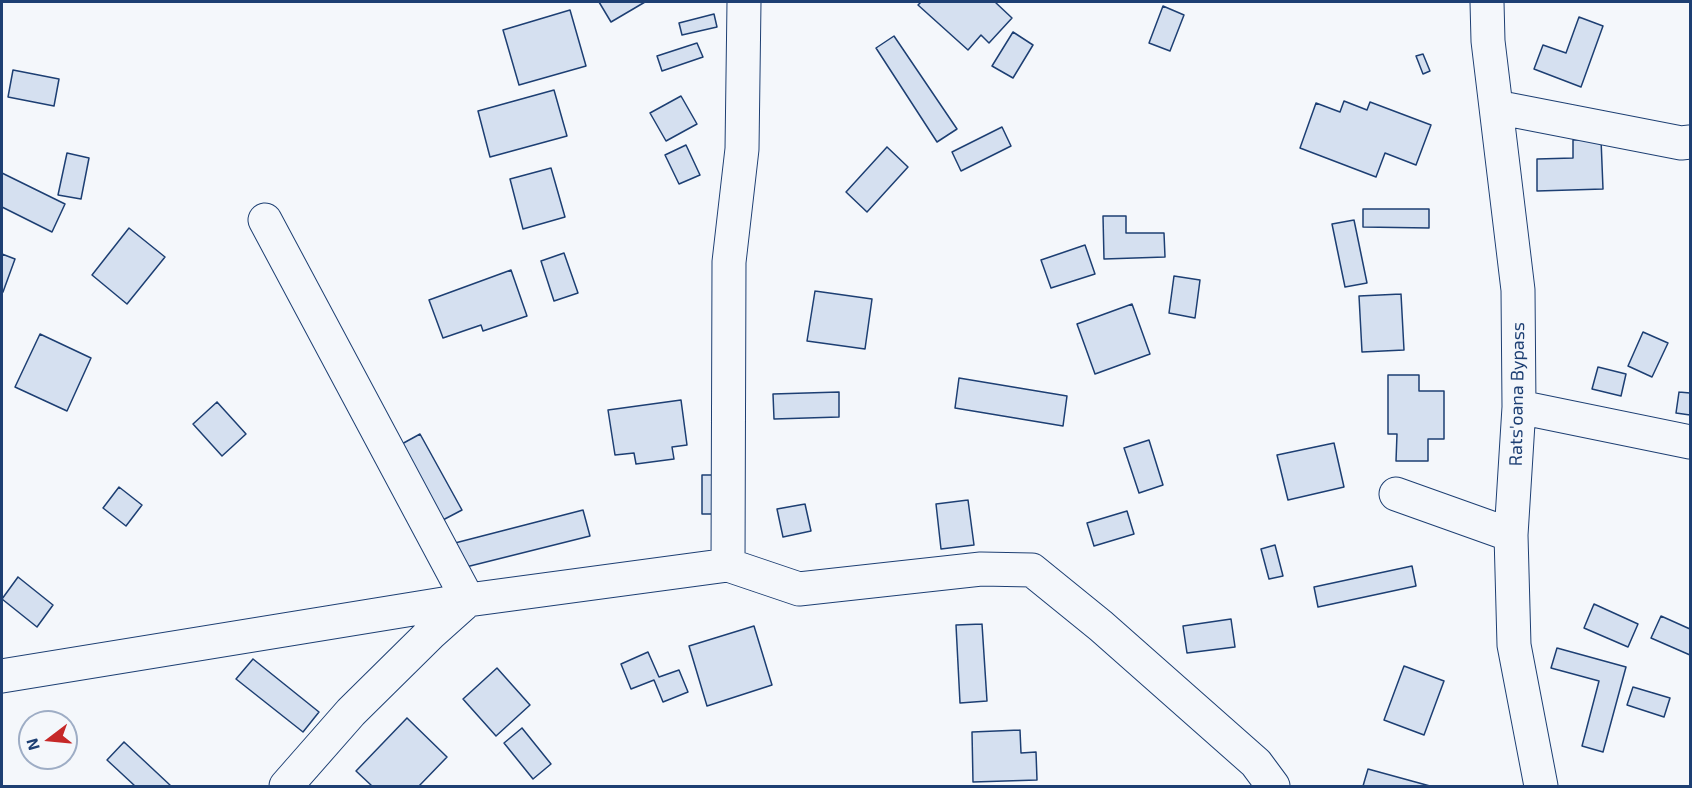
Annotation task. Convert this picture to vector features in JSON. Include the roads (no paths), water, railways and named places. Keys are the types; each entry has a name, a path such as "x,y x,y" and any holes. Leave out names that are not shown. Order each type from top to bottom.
{"street":[{"path":"728,566 729,262 741,149 744,2"},
{"name":"Rats'oana Bypass","path":"1487,2 1488,40 1518,290 1519,407 1511,535 1514,645 1541,786"},
{"path":"1496,107 1681,143 1690,142"},
{"path":"265,220 468,600"},
{"path":"1519,407 1690,442"},
{"path":"1396,494 1511,535"},
{"path":"2,676 468,600 728,566 799,589 981,569 1032,570 1101,626 1256,763 1273,786"},
{"path":"286,786 351,712 468,600"}]}
